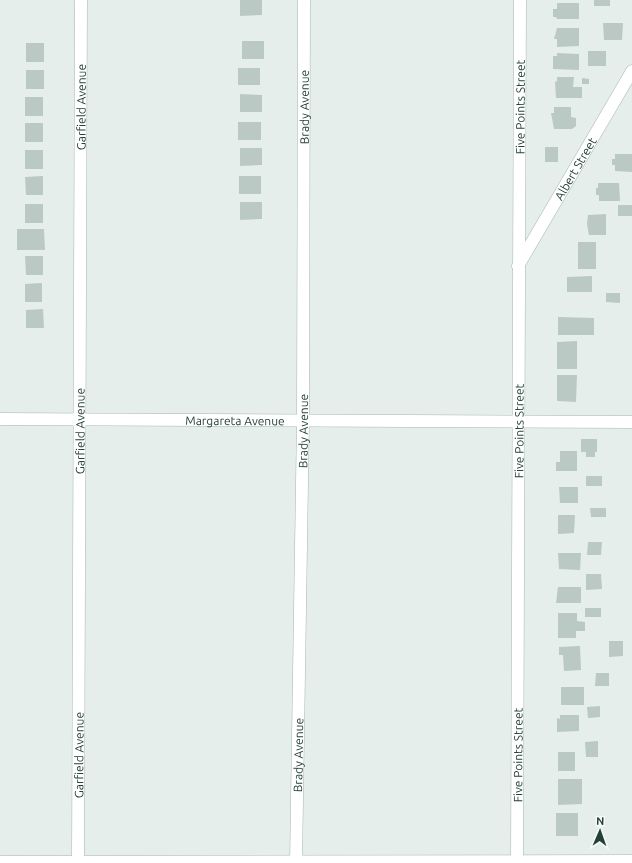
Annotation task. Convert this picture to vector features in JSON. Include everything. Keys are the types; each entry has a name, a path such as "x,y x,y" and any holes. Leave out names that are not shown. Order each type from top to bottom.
{"street":[{"name":"Garfield Avenue","path":"78,862 81,0"},
{"name":"Brady Avenue","path":"296,862 303,420 304,0"},
{"name":"Five Points Street","path":"517,862 520,0"},
{"name":"Albert Street","path":"518,267 632,71"},
{"name":"Margareta Avenue","path":"0,419 303,420 518,423 632,422"},
{"path":"0,862 632,861"}],"building":[{"path":"240,0 262,0 262,15 240,16"},
{"path":"594,0 610,0 610,6 594,6"},
{"path":"557,3 579,3 579,19 557,19 556,17 553,17 553,9 557,9"},
{"path":"603,23 623,23 622,40 604,40"},
{"path":"557,28 579,28 579,46 557,47 557,39 554,39"},
{"path":"242,41 264,41 264,59 242,59"},
{"path":"26,43 44,43 44,62 26,62"},
{"path":"588,51 606,51 606,66 588,66"},
{"path":"557,53 579,54 579,70 553,69 553,56 557,56"},
{"path":"238,68 260,68 260,85 238,85"},
{"path":"26,70 44,70 44,89 26,89"},
{"path":"557,77 574,77 573,87 582,87 582,98 556,98 555,81 557,82"},
{"path":"582,78 589,79 589,84 582,84"},
{"path":"240,94 262,95 262,112 240,112"},
{"path":"25,97 43,97 43,116 25,116"},
{"path":"554,107 571,107 571,117 576,118 576,126 572,129 554,129 551,113 554,113"},
{"path":"238,122 261,122 261,140 238,140"},
{"path":"25,123 43,123 43,142 25,142"},
{"path":"545,147 558,147 558,162 545,162"},
{"path":"240,148 262,148 262,165 240,166"},
{"path":"25,150 43,150 43,169 25,169"},
{"path":"615,154 632,154 632,172 615,171 615,165 612,165 612,159 615,159"},
{"path":"43,176 43,195 26,195 25,177"},
{"path":"239,176 261,176 261,194 239,194"},
{"path":"598,183 619,183 620,201 599,201 599,195 596,195"},
{"path":"240,202 262,202 262,219 240,220"},
{"path":"25,204 43,204 43,223 25,223"},
{"path":"618,205 632,205 632,216 618,216"},
{"path":"606,214 606,235 589,235 587,224 588,215"},
{"path":"17,229 44,229 45,250 17,250"},
{"path":"578,242 596,242 596,269 578,269"},
{"path":"25,256 43,256 43,275 26,275"},
{"path":"592,276 592,292 567,292 567,277"},
{"path":"42,283 42,302 25,302 25,284"},
{"path":"606,293 620,293 620,303 606,302"},
{"path":"43,309 44,328 26,328 26,310"},
{"path":"558,317 594,318 594,335 558,335"},
{"path":"577,341 577,369 557,369 557,342"},
{"path":"557,375 577,375 576,402 557,401"},
{"path":"581,439 597,439 597,452 595,452 595,457 586,457 586,452 581,452"},
{"path":"560,451 577,451 577,471 556,471 556,462 560,462"},
{"path":"586,476 602,476 602,486 586,486"},
{"path":"559,487 578,487 578,503 560,503"},
{"path":"590,508 606,508 606,517 591,517"},
{"path":"558,515 575,515 574,533 558,534"},
{"path":"588,542 602,542 601,555 587,555"},
{"path":"558,553 581,553 580,570 559,569"},
{"path":"586,574 601,574 602,589 586,590"},
{"path":"558,587 581,587 581,603 556,603"},
{"path":"585,608 601,608 601,617 585,617"},
{"path":"558,613 577,613 577,621 585,622 585,631 576,631 576,638 558,638"},
{"path":"609,641 623,641 623,656 609,657"},
{"path":"580,646 581,670 564,671 563,655 559,655 559,647"},
{"path":"596,673 609,673 609,686 595,686"},
{"path":"561,687 584,687 584,705 561,705"},
{"path":"600,706 600,717 588,718 587,707"},
{"path":"560,715 579,715 579,731 557,732 557,718 560,719"},
{"path":"598,741 598,757 586,757 585,742"},
{"path":"558,752 575,752 575,771 558,771"},
{"path":"558,779 582,779 582,804 558,805"},
{"path":"556,813 578,813 578,836 556,836"}]}
